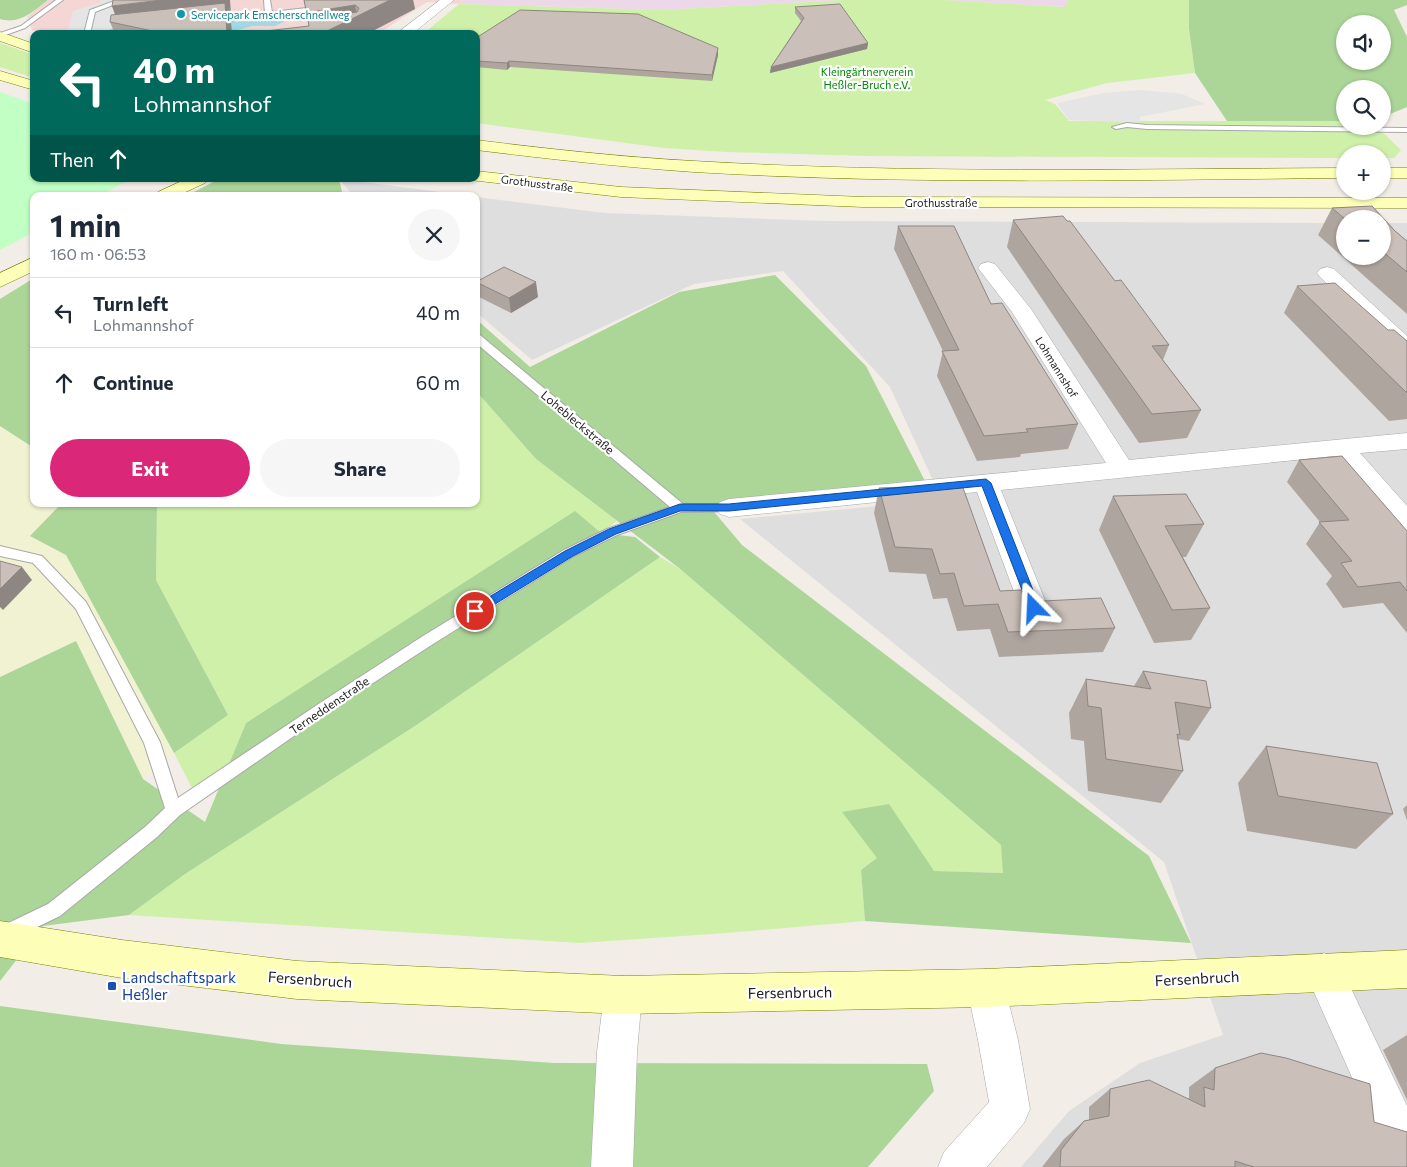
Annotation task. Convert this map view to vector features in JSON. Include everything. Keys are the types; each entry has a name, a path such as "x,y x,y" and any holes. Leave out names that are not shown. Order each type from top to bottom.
{"main road":[{"path":"0,36 30,47"},
{"path":"0,75 30,85"},
{"path":"480,145 659,164 864,175 1336,173"},
{"path":"1391,173 1407,173"},
{"name":"Grothusstraße","path":"480,176 621,192 863,202 1407,204"},
{"path":"154,192 170,182"},
{"path":"172,192 193,182"},
{"path":"0,282 30,265"},
{"name":"Fersenbruch","path":"0,938 92,955 297,980 623,995 986,988 1407,969"}],"street":[{"path":"408,30 448,0"},
{"name":"Lohmannshof","path":"988,268 1021,309 1122,469"},
{"path":"1327,273 1407,348"},
{"path":"729,508 1407,441"},
{"path":"1341,448 1407,522"},
{"path":"986,483 1034,608"},
{"path":"1324,972 1407,1152"},
{"path":"959,1167 1010,1108 998,1040 986,988"},
{"path":"612,1167 617,1052 623,995"}],"lane":[{"path":"0,36 23,27 60,0"},
{"path":"88,30 92,11 123,0"},
{"path":"267,0 269,14"},
{"path":"202,22 335,7"},
{"path":"132,30 146,28"},
{"path":"1116,127 1127,125 1147,127 1407,130"},
{"name":"Lohebleckstraße","path":"480,340 680,508"},
{"name":"Terneddenstraße","path":"0,938 54,910 151,832 174,810 373,676 569,553 612,532 680,508 729,508"},
{"path":"0,550 37,558 81,606 152,742 174,810"}],"shaded area":[{"path":"48,0 464,0 459,4 427,2 384,30 32,30 27,17"},
{"path":"100,0 138,0 116,30 68,30 73,11 99,3"},
{"path":"464,0 845,0 662,10 459,4"},
{"path":"944,0 1068,0 1066,7"},
{"path":"1140,90 1182,94 1205,104 1140,117 1139,123 1069,120 1057,103 1104,93"},
{"path":"342,182 362,182 441,192 350,192"},
{"path":"480,197 605,213 825,221 1336,223 1336,265 1391,265 1391,223 1407,223 1407,1167 1021,1167 1069,1111 1140,1063 1223,1035 1164,862 740,519 942,500 890,387 783,271 694,284 532,360 480,315"}],"green space":[{"path":"0,0 48,0 20,19 7,20 0,19"},
{"name":"Kleingärtnerverein Heßler-Bruch e.V.","path":"845,0 944,0 1065,7 1068,0 1189,0 1189,29 1195,73 1107,83 1045,100 1055,104 1069,121 1336,121 1336,135 1385,135 1401,150 1394,158 1391,158 1391,145 1336,145 1336,158 867,156 726,152 664,148 480,124 480,30 428,30 459,4 662,10"},
{"path":"1189,0 1407,0 1407,5 1394,10 1407,37 1407,107 1391,114 1391,80 1336,80 1336,121 1227,121 1195,73 1189,29"},
{"path":"0,43 30,54 30,77 0,67"},
{"path":"0,92 30,103 30,182 125,182 107,192 30,192 30,234 0,250"},
{"path":"213,182 340,182 342,192 194,192"},
{"path":"775,275 866,366 925,481 710,507 742,545 1149,856 1191,943 865,921 861,870 877,858 842,812 889,804 934,871 1003,873 1001,845 679,568 536,459 480,396 480,323 530,367 679,292"},
{"path":"30,280 30,445 0,426 0,299"},
{"path":"480,396 536,459 617,521 601,533 575,512 246,723 228,767 193,790 174,753 228,715 156,580 157,507 480,507"},
{"path":"0,426 30,445 30,507 58,507 31,536 66,555 174,753 143,779 76,641 0,677"},
{"path":"58,507 157,507 156,580 228,715 174,753 66,555 30,536"},
{"path":"575,511 601,533 635,537 660,557 418,724 185,874 129,915 43,926 0,981 0,677 76,641 143,779 205,822 246,723"},
{"path":"660,557 679,568 1001,845 1004,873 934,871 878,858 861,870 865,921 580,943 129,915 185,874 418,724"},
{"path":"0,1006 281,1044 554,1063 927,1064 934,1091 868,1167 0,1167"}],"water":[{"path":"318,12 309,18 288,20 275,26 252,26 238,30 196,30 232,22"}],"building":[{"path":"113,0 162,0 112,6"},
{"path":"304,0 390,0 329,30 274,30 309,26","holes":["355,5 359,8 357,12 333,16 312,16 310,14 311,12"]},
{"name":"Servicepark Emscherschnellweg","path":"225,3 227,30 148,30 110,22 111,15"},
{"path":"840,4 868,43 771,67 804,18 795,7"},
{"path":"520,10 638,14 718,48 712,75 509,61 507,63 480,61 480,35"},
{"path":"1372,206 1376,210 1336,211 1332,208"},
{"path":"1063,216 1067,221 1070,221 1115,281 1121,280 1169,345 1152,346 1201,410 1152,414 1013,220"},
{"path":"898,226 954,226 991,304 1002,303 1078,424 1026,429 1028,432 984,436 942,351 959,350"},
{"path":"1391,227 1407,241 1407,272 1391,259"},
{"path":"504,267 536,282 509,298 480,284 480,280"},
{"path":"1335,283 1388,330 1394,330 1407,341 1407,393 1297,286"},
{"path":"1342,456 1407,531 1407,591 1400,582 1358,587 1341,563 1352,561 1319,522 1349,520 1299,460"},
{"path":"962,485 1000,591 1021,590 1025,602 1101,598 1115,628 1008,632 998,604 964,606 954,573 940,574 932,549 895,547 879,488"},
{"path":"1186,494 1204,524 1165,526 1210,608 1172,610 1113,496"},
{"path":"0,561 22,567 0,589"},
{"path":"1143,671 1206,681 1211,708 1175,702 1180,735 1177,734 1183,771 1106,759 1101,708 1088,706 1086,679 1151,689"},
{"path":"1266,746 1377,763 1393,814 1278,796"},
{"path":"1261,1053 1286,1058 1370,1084 1374,1122 1407,1132 1407,1167 1254,1167 1235,1161 1235,1167 1060,1167 1061,1150 1084,1121 1109,1116 1110,1089 1149,1080 1205,1107 1204,1087 1214,1090 1215,1068"}],"place":[{"name":"Servicepark Emscherschnellweg","path":"181,14"},
{"name":"Landschaftspark Heßler","path":"112,986"}],"route":[{"path":"475,611 569,553 612,532 680,508 729,508 986,483 1034,608"}]}
